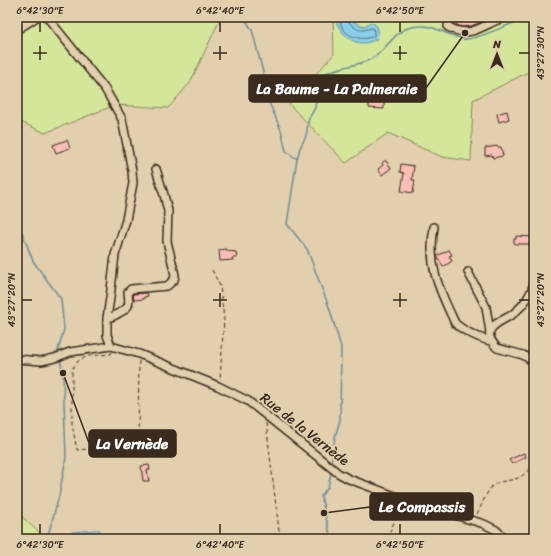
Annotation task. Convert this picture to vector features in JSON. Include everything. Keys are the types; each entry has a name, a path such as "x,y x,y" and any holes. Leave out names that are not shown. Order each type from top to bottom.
{"highway":[{"path":"17,28 34,17"}],"street":[{"path":"17,359 40,361 55,358 78,350 111,346 107,335 107,318 115,255 126,220 133,183 122,119 101,83 47,17"},
{"path":"449,17 448,26 457,31 470,32 493,19 506,17"},
{"path":"107,318 111,318 127,310 129,306 128,292 131,290 167,286 174,280 175,275 167,241 168,211 156,169"},
{"path":"434,227 432,240 432,261 436,279 455,323 460,328 484,340 491,341"},
{"path":"468,272 486,307 491,341 497,348 523,355 534,362"},
{"path":"490,332 493,327 522,306 534,286"},
{"name":"Rue de la Vernède","path":"111,346 139,354 218,386 248,401 338,473 349,480 400,498 474,520 496,530 506,539"}],"path":[{"path":"212,270 220,286 224,319 220,379 218,386"},
{"path":"111,346 111,354 88,356 78,360 72,369 72,424 77,450 120,446 137,442 139,354"},
{"path":"268,417 266,422 280,539"},
{"path":"474,520 491,487 501,482 513,480 525,474 531,467"},
{"path":"387,539 396,517 400,498"}],"green space":[{"path":"17,17 221,17 190,83 168,108 115,105 45,133 17,120"},
{"path":"333,17 534,17 534,69 473,100 471,161 442,157 388,133 346,163 289,104 334,54"},
{"path":"17,512 46,539 17,539"}],"water":[{"path":"338,17 353,17 352,19 356,23 363,26 370,22 375,24 378,28 377,39 371,42 359,43 349,39 337,24"},
{"path":"100,530 102,539 69,539 72,532"}],"building":[{"path":"454,17 475,19 474,17 487,17 488,19 471,26 462,27 453,23"},
{"path":"369,102 384,102 384,109 369,108"},
{"path":"507,111 509,119 499,122 497,114"},
{"path":"67,140 70,148 56,153 53,145"},
{"path":"497,146 501,147 503,156 493,158 492,155 485,156 485,148"},
{"path":"386,161 391,168 382,175 378,169 383,165 382,163"},
{"path":"401,164 414,166 412,180 415,180 413,193 401,191 404,173 400,172"},
{"path":"516,236 534,237 534,244 516,244 514,243 514,239 516,239"},
{"path":"227,249 227,251 236,252 237,258 232,258 233,260 220,261 219,250"},
{"path":"449,250 452,255 449,256 452,261 443,267 437,256"},
{"path":"147,293 148,296 144,297 144,299 134,300 133,294"},
{"path":"524,453 526,457 512,464 509,460"},
{"path":"149,465 150,470 147,470 149,481 143,481 141,466"}],"waterway":[{"path":"244,17 252,30 263,72 265,93 281,130 286,151 297,159"},
{"path":"331,464 335,437 340,420 341,347 329,307 307,249 287,224 297,159 300,148 306,136 309,118 315,108 317,93 323,75 371,59 381,52 398,34 408,28 417,26 431,27 456,37 469,39 495,31 526,17"},
{"path":"17,225 20,227 33,261 61,299 64,329 58,350 59,353"},
{"path":"47,539 59,496 66,458 63,373 60,359"},
{"path":"331,473 328,487 321,496 331,539"}],"place":[{"name":"La Baume - La Palmeraie","path":"465,33"},
{"name":"La Vernède","path":"63,373"},
{"name":"Le Compassis","path":"324,513"}]}
